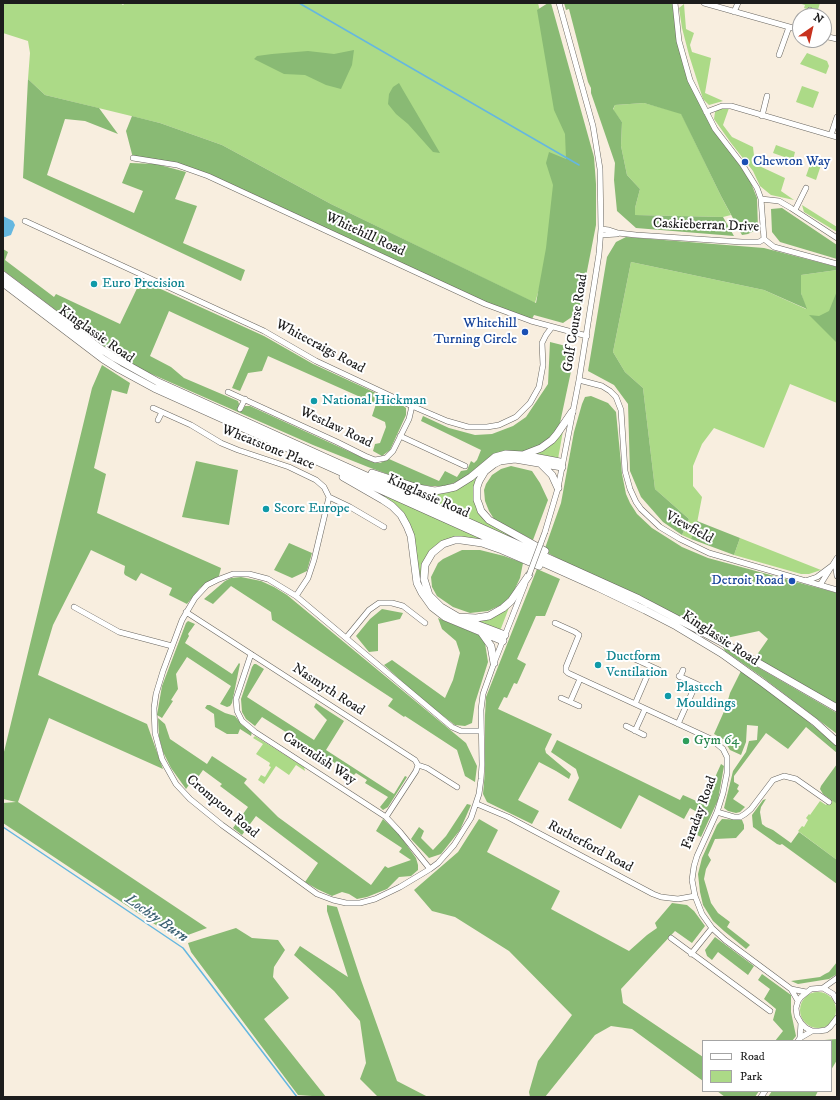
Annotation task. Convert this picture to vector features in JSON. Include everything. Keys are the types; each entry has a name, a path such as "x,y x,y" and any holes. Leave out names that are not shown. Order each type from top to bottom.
{"main road":[{"name":"Kinglassie Road","path":"3,275 101,349 158,382 658,608 837,708"},
{"name":"Kinglassie Road","path":"3,283 89,349 118,369 154,388 597,587 676,626 721,653 782,697 837,742"},
{"path":"523,455 541,448 552,440 572,412"},
{"path":"328,458 411,486 435,491 446,489 463,482 495,457 506,454 523,455 562,464"},
{"path":"303,455 383,500 397,511 404,521 411,536 417,583 426,600 435,610 445,617 481,632 504,638"},
{"path":"562,464 540,464 515,459 500,460 490,467 482,476 477,487 477,500 481,511 493,524 604,583"},
{"path":"540,464 552,475 558,488"},
{"path":"504,638 446,612 435,603 427,591 424,579 425,565 432,553 443,544 455,540 482,543 597,587"},
{"path":"458,617 476,618 489,616 496,613 511,601 529,575"},
{"path":"481,632 491,646 494,663"}],"street":[{"name":"Golf Course Road","path":"504,638 545,532 558,488 587,336 601,235 600,169 593,126 559,3"},
{"path":"675,3 679,41 690,80 715,129 742,164 757,188 762,199 764,239"},
{"path":"704,3 792,28"},
{"path":"734,12 738,3"},
{"path":"779,55 789,27"},
{"path":"762,116 767,96"},
{"path":"706,112 722,106 731,106 837,137"},
{"path":"831,135 837,117"},
{"name":"Whitehill Road","path":"133,158 176,165 208,176 456,291 520,317 587,336"},
{"path":"795,210 806,188"},
{"path":"762,199 779,201 837,238"},
{"name":"Whitecraigs Road","path":"25,221 264,331 316,361 412,406 446,421 468,427 487,427 508,421 523,410 535,395 542,376 542,343 552,327"},
{"name":"Caskieberran Drive","path":"601,229 618,233 742,242 759,242 764,239 774,247 837,264"},
{"name":"Caskieberran Drive","path":"601,235 607,236 618,233"},
{"name":"Viewfield","path":"579,380 602,386 616,397 621,410 625,471 627,480 636,502 653,522 668,533 709,553 837,590"},
{"name":"Westlaw Road","path":"228,392 338,442 371,459 382,459 389,456 395,448 412,406"},
{"path":"240,409 244,399"},
{"name":"Wheatstone Place","path":"153,408 191,425 227,446 289,467 316,480 324,487 329,497"},
{"path":"158,420 162,412"},
{"path":"400,436 465,466"},
{"path":"296,596 308,578 314,560 329,497 350,507 384,528"},
{"path":"804,581 817,577 835,561"},
{"path":"835,561 837,576"},
{"path":"820,585 835,561"},
{"name":"Crompton Road","path":"481,731 461,731 452,727 296,596 279,584 262,576 249,574 234,574 221,578 207,585 195,598 186,612 163,671 156,694 153,715 155,733 162,759 176,784 190,799 222,825 308,888 333,900 354,904 375,899 400,887 430,869 445,856 468,824 477,804 482,779 482,698 504,638"},
{"path":"346,638 369,610 378,603 392,603 403,606 425,623"},
{"path":"74,607 125,634 172,646"},
{"name":"Nasmyth Road","path":"186,612 415,760 418,765 427,768 457,787"},
{"name":"Faraday Road","path":"555,623 576,632 579,635 566,669 568,673 711,739 725,752 728,762 723,793 717,812 696,856 692,880 695,896 702,914 712,928 725,940 791,989 798,1001"},
{"name":"Cavendish Way","path":"251,654 236,699 237,711 242,721 255,732 386,817 430,869"},
{"path":"628,656 659,670"},
{"path":"634,704 651,667"},
{"path":"683,670 680,676 703,687"},
{"path":"570,702 580,679"},
{"path":"678,724 696,684"},
{"path":"561,698 579,706"},
{"path":"635,731 645,709"},
{"path":"626,726 644,735"},
{"path":"386,817 417,769 418,765"},
{"path":"717,812 734,817 740,817 751,809 773,780 784,776 791,776 828,802"},
{"name":"Rutherford Road","path":"477,804 508,817 653,894 678,899 695,896"},
{"path":"692,954 712,928"},
{"path":"670,938 770,1011"},
{"path":"837,978 823,988 811,989 806,992 798,1001 796,1008 797,1016 801,1023 812,1031 826,1030 835,1024 837,1018"},
{"path":"823,988 837,998"},
{"name":"Faraday Road","path":"791,989 806,992"},
{"path":"799,1040 801,1023"},
{"path":"799,1040 812,1031"}],"green space":[{"path":"3,3 120,3 123,5 125,3 538,3 570,135 554,237 535,303 331,204 222,145 160,123 45,95 28,79 30,53 28,41 3,33"},
{"path":"548,3 551,3 594,157 596,184 596,225 579,312 563,323 534,315 531,321 520,317 177,165 133,158 126,131 132,116 160,123 222,145 331,204 536,303 546,248 553,185 546,163 549,152 566,159 565,134 554,110 537,10"},
{"path":"564,3 675,3 679,41 690,80 706,112 751,183 757,198 758,229 742,235 681,114 644,103 615,105 613,109 622,122 621,146 627,175 640,189 635,208 635,215 723,217 734,236 636,228 617,211 614,180 615,163 591,93 591,88 588,82 569,9 566,10"},
{"path":"798,3 820,3 818,8 804,8 805,5"},
{"path":"684,4 686,29 694,33 690,45 692,52 711,58 705,93 723,101 709,105 703,99 682,28 679,8"},
{"path":"354,50 352,65 341,89 326,85 305,75 284,74 254,59 257,56 272,54 308,51 334,54"},
{"path":"807,53 827,61 829,66 826,74 800,64"},
{"path":"28,79 45,95 99,108 118,134 85,121 65,119 47,175 134,213 143,191 122,183 130,163 156,164 186,172 175,199 197,206 183,243 245,270 241,281 23,178"},
{"path":"399,83 440,153 433,152 388,104 389,94 393,87"},
{"path":"802,86 819,92 813,108 796,102"},
{"path":"644,103 681,113 731,215 723,217 635,215 635,208 640,189 627,175 621,146 622,122 613,110 615,105"},
{"path":"721,108 729,108 723,125 732,137 753,147 755,164 785,178 781,191 794,200 771,195 760,186 753,171 714,119 715,112"},
{"path":"776,145 795,152 793,160 773,153"},
{"path":"812,159 822,162 816,180 806,176"},
{"path":"802,205 837,227 837,232 804,212"},
{"path":"782,208 837,245 837,259 780,242 772,232 771,209"},
{"path":"626,237 764,248 837,267 837,270 801,275 801,293 807,309 764,290 631,262 613,352 625,372 643,388 655,489 689,519 682,535 663,522 641,497 630,471 628,404 614,385 588,371 607,257 616,242"},
{"path":"3,249 8,252 5,260 54,297 56,294 120,324 141,280 264,336 313,364 402,405 406,408 406,415 390,450 382,456 373,451 375,444 380,443 386,427 385,422 372,416 376,404 268,356 262,371 248,373 240,391 232,388 249,348 169,311 150,356 171,367 184,378 238,401 238,409 242,411 245,406 250,406 372,462 380,463 389,459 439,481 445,471 457,477 461,471 467,470 471,461 474,463 477,460 481,450 421,421 423,416 449,428 475,435 492,434 513,426 526,417 548,384 550,342 570,347 573,362 560,423 552,440 535,451 491,457 461,480 446,486 415,484 313,445 131,365 106,348 3,270"},
{"path":"631,262 764,290 806,309 801,293 801,275 837,270 837,403 790,384 764,448 714,428 702,444 693,466 693,486 702,497 697,523 691,539 682,535 689,519 655,489 643,388 625,372 613,352"},
{"path":"837,291 837,343 809,315 819,316 829,311"},
{"path":"102,365 130,383 127,394 112,390 94,468 106,474 97,513 221,568 219,576 200,588 187,604 169,595 172,588 141,573 136,581 125,575 125,566 91,550 53,625 38,675 147,724 163,769 49,718 18,802 207,928 177,939 3,823 3,803 16,802 3,799 3,756 92,388"},
{"path":"591,396 608,403 616,412 622,474 626,494 637,514 652,528 682,547 708,558 837,593 837,708 754,659 768,639 759,631 717,640 544,551 561,503 574,432 582,404 585,397"},
{"path":"563,431 558,459 533,455"},
{"path":"518,457 483,470 476,506 512,536 511,538 389,483 390,481 439,493 486,466"},
{"path":"196,461 238,470 229,525 182,517"},
{"path":"511,466 532,471 540,483 548,500 533,540 494,519 485,501 484,490 492,475 501,469"},
{"path":"366,486 496,545 467,538 432,550 422,582 450,617 421,588 408,522"},
{"path":"697,521 740,538 734,555 691,539"},
{"path":"740,538 821,570 809,574 801,574 734,555"},
{"path":"289,543 312,553 307,571 292,578 274,570"},
{"path":"462,550 480,550 504,556 523,563 520,578 513,593 503,604 488,611 470,613 453,607 437,596 432,587 431,577 438,563"},
{"path":"537,569 560,579 545,616 536,616 517,659 526,664 517,684 514,683 507,698 504,697 498,709 552,734 545,749 546,753 571,774 569,779 539,762 518,800 539,811 532,824 487,802 483,794 485,771 486,697"},
{"path":"241,577 261,581 287,595 466,743 477,766 475,782 465,776 457,750 388,706 393,699 272,620 271,612 231,586 213,604 204,599 225,581 231,578"},
{"path":"510,605 500,631 474,621"},
{"path":"382,609 403,613 400,619 378,624 378,651 369,652 356,636 370,619"},
{"path":"438,618 479,635 485,643 488,662 475,703 472,723 465,726 455,725 421,699 384,665 392,660 445,698 453,680 460,653 456,641 442,629"},
{"path":"188,621 195,624 188,634 189,636 185,643 232,674 239,663 240,664 232,703 227,707 220,704 231,686 187,657 176,674 178,689 171,700 173,701 162,718 157,715 162,686"},
{"path":"723,647 837,713 837,734 725,651"},
{"path":"254,664 264,669 247,697 314,740 327,720 314,707 316,703 344,721 326,750 394,794 405,776 407,777 388,807 383,810 380,807 388,797 365,783 367,780 356,773 354,775 262,717 255,726 246,719 242,712 241,699"},
{"path":"741,671 792,708 830,740 837,746 837,753 806,727 788,749 766,733 734,776 734,782 739,785 737,789 739,791 733,799 745,807 740,812 736,813 728,811 724,808 733,771 746,752 749,741 757,740 758,726 747,725 746,742 741,755 730,750 723,739 714,734 726,707 730,693"},
{"path":"207,705 235,716 242,725 252,732 251,736 240,729 238,734 227,734 215,727 214,714 205,708"},
{"path":"158,718 165,724 170,739 207,764 212,756 247,779 244,783 278,817 371,885 385,866 388,868 411,860 399,852 402,848 376,831 383,819 398,833 416,858 418,870 411,876 399,877 387,889 367,897 357,899 342,892 332,896 305,882 318,863 256,816 242,835 233,828 248,807 220,786 222,784 203,770 196,780 194,778 186,789 171,768 163,752 159,737"},
{"path":"255,736 304,767 305,771 296,765 289,775 276,766 264,784 258,780 261,775 265,777 271,767 269,766 270,763 256,754 263,744 253,738"},
{"path":"557,740 680,800 683,795 703,804 721,764 724,766 718,800 701,837 695,834 704,816 690,808 684,819 639,795 621,829 568,800 579,778 576,769 551,752"},
{"path":"837,764 837,804 823,794 820,789"},
{"path":"766,799 760,812 762,824 791,843 799,832 837,860 837,884 782,844 777,844 753,827 752,815 763,800"},
{"path":"831,799 837,804 837,860 798,831 802,826 804,827 808,820 806,818 820,801 826,805"},
{"path":"467,804 471,805 460,830 441,854 429,858 411,839 419,827 424,831 421,838 433,850 446,836"},
{"path":"479,819 498,830 487,852 560,891 551,909 629,951 657,928 655,923 672,903 687,905 694,911 705,926 692,943 675,931 621,989 623,1003 702,1056 702,1080 632,1029 611,1026 595,1035 545,1097 530,1097 529,1092 538,1061 572,1015 509,951 455,917 432,911 414,890 458,852"},
{"path":"722,819 742,820 744,829 736,838 715,839 708,855 711,860 706,869 704,879 711,903 718,913 730,922 727,927 750,945 746,949 713,921 703,905 700,892 698,874 702,858 717,825"},
{"path":"327,905 337,907 397,1081 428,1097 378,1097 360,1079 366,1063 360,1021 334,991 294,955 300,946 348,977 327,911"},
{"path":"236,928 252,938 278,940 285,950 274,967 273,977 289,998 264,1019 326,1097 298,1095 191,952 188,943"},
{"path":"715,937 754,966 748,975 718,952 712,960 707,956 705,950"},
{"path":"837,962 837,974 829,979 798,984 791,981 820,977 829,972"},
{"path":"762,974 791,995 791,1012 796,1036 793,1040 776,1040 783,1031 773,1020 776,1009 764,999 770,989 758,980"},
{"path":"822,992 831,997 835,1003 835,1017 831,1023 822,1028 814,1028 805,1023 801,1017 800,1006 805,997 811,993"},
{"path":"837,1039 837,1060 832,1068 832,1040 824,1040"},
{"path":"718,1092 758,1092 755,1097 725,1097"},
{"path":"771,1092 818,1092 815,1097 768,1097"}],"water":[{"path":"3,216 13,221 15,225 11,235 5,237 3,237"}],"waterway":[{"path":"299,3 579,165"},
{"name":"Lochty Burn","path":"3,827 183,948 297,1097"}],"place":[{"name":"Chewton Way","path":"745,162"},
{"name":"Euro Precision","path":"94,284"},
{"name":"Whitehill Turning Circle","path":"525,332"},
{"name":"National Hickman","path":"314,401"},
{"name":"Score Europe","path":"266,509"},
{"name":"Detroit Road","path":"792,581"},
{"name":"Ductform Ventilation","path":"598,665"},
{"name":"Plastech Mouldings","path":"668,696"},
{"name":"Gym 64","path":"686,741"}]}
